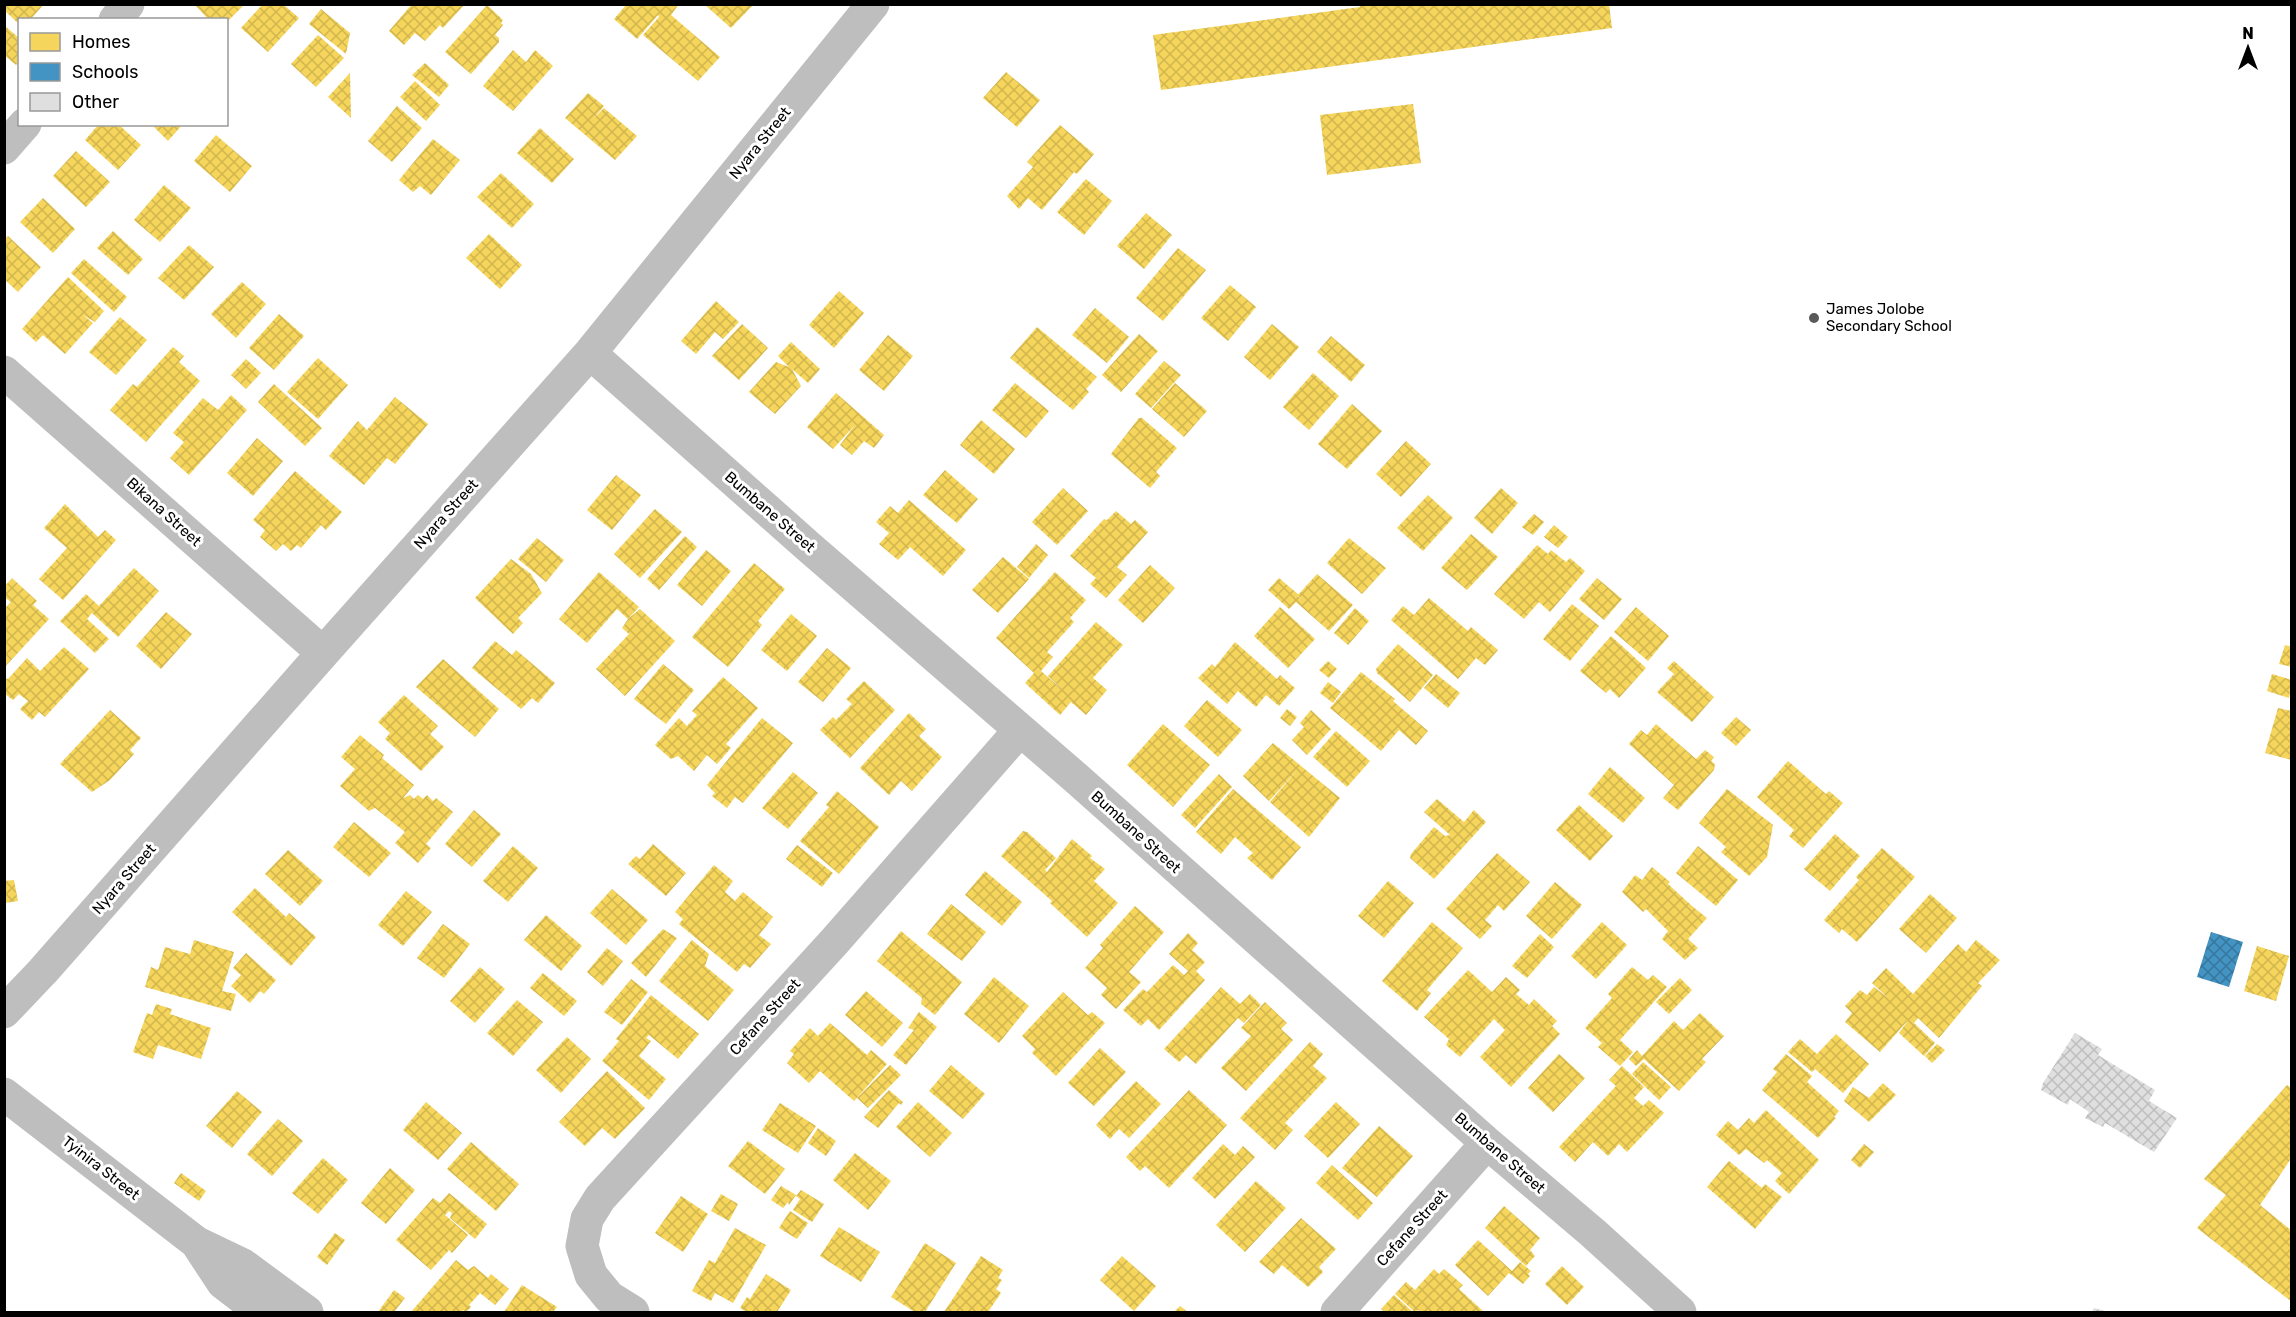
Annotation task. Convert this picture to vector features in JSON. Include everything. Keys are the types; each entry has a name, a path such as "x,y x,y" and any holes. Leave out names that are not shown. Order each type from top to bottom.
{"street":[{"path":"117,18 128,4"},
{"name":"Nyara Street","path":"4,1012 43,971 590,353 873,4"},
{"path":"4,148 23,126"},
{"name":"Bumbane Street","path":"590,353 1593,1233 1680,1312"},
{"name":"Bikana Street","path":"4,372 323,652"},
{"name":"Cefane Street","path":"633,1312 609,1297 591,1275 582,1246 587,1220 600,1198 834,942 1020,730"},
{"name":"Tyinira Street","path":"4,1094 197,1244 243,1265 307,1312"},
{"name":"Cefane Street","path":"1337,1312 1488,1143"},
{"name":"Tyinira Street","path":"197,1244 223,1283 261,1312"}],"building: Homes":[{"path":"5,4 44,4 32,18 18,18 18,23 5,11"},
{"path":"194,4 245,4 228,21 228,18 207,18"},
{"path":"412,4 465,4 443,28 440,25 425,41 415,33 404,45 389,31"},
{"path":"627,4 679,4 671,15 720,57 698,81 643,35 659,17 658,15 637,39 614,19"},
{"path":"1360,4 1609,4 1612,28 1161,90 1153,35 1360,7"},
{"path":"262,5 284,5 299,18 268,52 241,28"},
{"path":"487,5 503,20 501,23 503,25 495,35 499,38 499,42 471,74 445,52"},
{"path":"705,5 753,5 731,28"},
{"path":"321,9 350,33 346,54 309,24"},
{"path":"4,25 18,37 18,63 16,65 4,55"},
{"path":"318,35 344,58 316,87 291,64"},
{"path":"513,50 526,62 535,50 553,66 513,111 483,86"},
{"path":"425,63 449,85 439,97 412,75"},
{"path":"1006,72 1040,100 1017,127 983,98"},
{"path":"350,73 351,118 328,97"},
{"path":"415,81 440,105 426,121 400,97"},
{"path":"588,93 604,106 594,118 604,108 637,136 615,160 565,118"},
{"path":"1413,104 1421,163 1327,175 1320,115"},
{"path":"397,106 422,128 392,162 368,141"},
{"path":"1060,125 1094,154 1077,174 1074,172 1042,210 1028,198 1019,209 1007,196 1033,167 1027,162"},
{"path":"97,126 120,126 141,145 118,170 85,140"},
{"path":"153,126 181,126 168,141"},
{"path":"540,128 574,159 552,183 517,153"},
{"path":"216,135 252,166 230,192 194,161"},
{"path":"433,139 460,160 431,195 420,186 413,192 399,180"},
{"path":"76,151 110,182 86,207 53,176"},
{"path":"501,173 534,204 512,228 477,197"},
{"path":"1086,179 1112,201 1084,235 1057,212"},
{"path":"164,185 191,208 160,242 134,220"},
{"path":"43,198 75,229 53,253 20,222"},
{"path":"1146,213 1172,235 1144,269 1117,246"},
{"path":"113,231 143,259 128,275 97,248"},
{"path":"489,234 522,265 500,289 466,258"},
{"path":"8,236 41,267 18,292 4,279 4,239"},
{"path":"189,245 214,267 184,300 158,278"},
{"path":"1178,248 1206,270 1163,321 1136,298"},
{"path":"84,259 127,297 114,312 71,273"},
{"path":"68,277 104,311 95,322 83,315 93,323 65,354 43,335 36,342 22,329"},
{"path":"242,282 266,304 236,338 211,314"},
{"path":"1230,285 1256,307 1228,341 1201,318"},
{"path":"839,291 864,313 834,348 809,325"},
{"path":"716,301 739,322 723,339 715,332 696,354 681,341"},
{"path":"1095,308 1129,337 1107,363 1072,335"},
{"path":"279,314 304,336 274,370 249,348"},
{"path":"120,317 147,340 116,375 89,352"},
{"path":"742,324 768,348 739,380 712,356"},
{"path":"1272,324 1299,347 1270,380 1244,357"},
{"path":"1037,327 1097,377 1086,389 1089,392 1073,410 1010,358"},
{"path":"1139,334 1158,351 1121,392 1102,375"},
{"path":"888,335 913,356 884,391 859,370"},
{"path":"1331,336 1365,365 1351,382 1317,352"},
{"path":"791,342 820,369 808,383 792,369 801,386 775,414 749,392 776,362 789,367 778,356"},
{"path":"173,347 184,356 179,362 200,381 146,442 110,410 133,384 137,387"},
{"path":"318,358 348,385 318,419 287,392"},
{"path":"246,359 261,373 246,389 231,375"},
{"path":"1164,361 1181,375 1151,408 1135,394"},
{"path":"1313,373 1339,396 1309,430 1283,407"},
{"path":"1015,383 1049,411 1026,438 992,410"},
{"path":"1175,383 1207,411 1184,437 1152,409"},
{"path":"274,384 322,428 305,446 258,402"},
{"path":"836,393 884,435 874,448 864,441 852,455 840,445 855,425 833,449 807,427"},
{"path":"231,395 247,410 189,475 170,458 184,442 173,433 203,398 218,410"},
{"path":"395,397 428,424 395,464 387,458 364,485 329,456 358,421 367,430"},
{"path":"1352,404 1382,431 1347,469 1318,444"},
{"path":"1139,418 1142,418 1177,448 1156,472 1160,476 1150,488 1111,454"},
{"path":"981,420 1015,449 994,474 960,445"},
{"path":"257,438 283,461 253,496 227,473"},
{"path":"1406,441 1431,464 1401,497 1376,474"},
{"path":"945,470 978,499 957,523 923,495"},
{"path":"295,471 342,512 326,530 321,525 301,548 297,545 291,551 283,544 276,551 260,537 265,530 253,520"},
{"path":"616,475 641,495 612,530 587,510"},
{"path":"1063,488 1088,511 1057,545 1032,522"},
{"path":"1501,488 1518,503 1492,534 1474,518"},
{"path":"1428,495 1453,518 1423,551 1397,528"},
{"path":"909,500 966,550 943,576 910,547 898,560 879,544 889,533 876,522 890,506 898,513"},
{"path":"65,504 98,537 105,530 116,540 63,600 39,579 67,548 44,528"},
{"path":"655,509 682,532 640,578 614,554"},
{"path":"1116,511 1131,524 1135,520 1148,532 1117,567 1127,575 1106,598 1090,584 1096,578 1070,556 1104,519 1107,520"},
{"path":"1534,514 1544,522 1533,535 1522,527"},
{"path":"1554,525 1568,537 1558,548 1544,537"},
{"path":"1471,534 1498,557 1467,590 1441,568"},
{"path":"685,536 697,547 659,590 647,579"},
{"path":"537,538 564,560 546,582 518,559"},
{"path":"1349,538 1386,568 1362,594 1327,563"},
{"path":"1036,544 1048,555 1029,578 1017,567"},
{"path":"1537,545 1548,554 1551,550 1566,562 1570,558 1585,571 1550,612 1539,602 1524,619 1494,594"},
{"path":"706,550 731,571 702,606 677,585"},
{"path":"1003,557 1029,579 998,613 972,590"},
{"path":"511,559 531,574 542,593 518,618 523,623 513,634 475,598"},
{"path":"754,563 785,589 758,621 762,625 728,667 692,637"},
{"path":"1150,565 1175,588 1143,623 1118,600"},
{"path":"134,568 159,591 118,637 92,613 87,619 109,639 95,653 60,621 86,594 99,606"},
{"path":"599,572 639,607 628,619 617,609 587,643 559,619"},
{"path":"1055,572 1086,600 1070,618 1074,622 1047,652 1053,657 1041,671 1064,691 1048,676 1096,622 1123,645 1093,678 1107,690 1086,715 1071,702 1060,715 1025,683 1034,673 996,638"},
{"path":"1317,574 1353,605 1329,631 1296,602 1289,609 1268,590 1279,578 1298,595"},
{"path":"12,578 37,601 33,605 49,619 4,668 4,609 11,602 4,597 4,587"},
{"path":"1597,578 1622,599 1604,620 1579,599"},
{"path":"1429,598 1468,631 1471,627 1498,650 1485,665 1476,658 1458,679 1391,620 1403,606 1414,615"},
{"path":"1572,604 1599,626 1570,661 1543,639"},
{"path":"1280,607 1315,639 1288,668 1254,636"},
{"path":"1636,607 1669,636 1648,661 1614,632"},
{"path":"1355,608 1369,621 1348,645 1334,633"},
{"path":"640,609 675,641 625,696 596,669 629,634 622,628 628,619"},
{"path":"166,612 192,634 161,669 136,646"},
{"path":"791,614 817,636 787,671 761,650"},
{"path":"1611,636 1646,668 1619,698 1610,689 1606,693 1580,671"},
{"path":"495,641 512,655 516,650 555,683 538,703 532,698 521,709 472,668"},
{"path":"1235,642 1277,679 1280,675 1295,688 1279,706 1266,695 1256,707 1238,691 1227,704 1198,678 1212,664 1215,667"},
{"path":"1398,644 1433,675 1410,702 1377,673 1376,669"},
{"path":"2285,645 2292,647 2292,667 2279,664"},
{"path":"64,647 89,669 45,717 39,712 32,720 20,709 28,701 19,694 13,700 4,693 4,678 8,679 27,658 40,671"},
{"path":"827,648 851,668 823,702 798,682"},
{"path":"443,659 499,709 475,737 416,687"},
{"path":"1328,661 1337,669 1329,678 1319,670"},
{"path":"1674,661 1714,697 1692,722 1657,692 1674,674 1667,668"},
{"path":"663,664 694,690 666,724 634,699"},
{"path":"1361,672 1395,699 1393,701 1428,731 1416,745 1399,730 1381,751 1330,708"},
{"path":"1436,674 1460,693 1448,708 1424,688"},
{"path":"2272,674 2292,680 2289,698 2267,691"},
{"path":"723,677 758,708 726,744 731,748 717,764 707,755 694,771 678,756 671,759 655,745 679,718 687,726 697,715 692,711"},
{"path":"864,681 895,710 850,758 820,730 833,717 836,720 852,704 846,699"},
{"path":"1328,682 1341,692 1333,703 1320,693"},
{"path":"404,695 438,726 430,734 444,747 421,771 385,739 390,733 378,722"},
{"path":"1207,700 1242,730 1218,757 1184,726"},
{"path":"2278,708 2292,711 2292,760 2265,753"},
{"path":"1287,709 1297,717 1290,726 1280,718"},
{"path":"110,710 141,738 130,750 134,754 110,780 92,792 60,764"},
{"path":"1311,710 1331,729 1307,755 1292,740 1304,727 1300,723"},
{"path":"909,713 926,729 919,736 942,757 912,791 901,781 889,795 860,768"},
{"path":"1736,717 1751,730 1736,746 1721,733"},
{"path":"762,718 793,743 743,803 735,797 727,808 712,796 715,793 707,785"},
{"path":"1163,724 1210,765 1173,807 1127,765"},
{"path":"1656,724 1696,759 1705,750 1714,757 1711,761 1715,764 1714,770 1678,810 1663,798 1674,785 1629,744 1641,730 1647,735"},
{"path":"1336,731 1370,761 1347,787 1313,757"},
{"path":"360,735 384,755 382,758 414,785 403,798 410,795 414,799 418,795 423,799 427,795 433,801 436,798 453,812 426,844 431,848 418,863 395,843 405,832 375,808 369,811 340,786 355,769 341,757"},
{"path":"1273,743 1340,798 1309,837 1270,802 1298,769 1269,801 1243,776"},
{"path":"1788,761 1826,794 1829,791 1843,803 1803,848 1789,836 1794,830 1757,797"},
{"path":"1610,767 1645,798 1623,823 1588,794"},
{"path":"793,772 818,793 788,829 762,808"},
{"path":"1219,774 1232,787 1195,828 1181,815"},
{"path":"1233,789 1301,847 1272,880 1247,858 1253,853 1235,837 1221,854 1196,832"},
{"path":"1727,789 1773,825 1767,857 1749,876 1721,852 1726,847 1699,823"},
{"path":"837,791 879,827 839,874 800,841 829,807 826,805"},
{"path":"1437,799 1464,822 1474,810 1486,822 1434,879 1410,858 1434,827 1445,836 1450,835 1424,812"},
{"path":"1579,805 1613,836 1590,861 1556,830"},
{"path":"474,810 501,834 472,867 445,844"},
{"path":"354,822 391,853 369,877 333,847"},
{"path":"1023,831 1056,858 1045,870 1047,872 1072,839 1092,856 1090,858 1105,869 1094,881 1118,903 1087,937 1050,903 1052,901 1001,856"},
{"path":"1835,834 1860,856 1830,891 1804,869"},
{"path":"653,844 686,873 666,896 628,864 636,856 640,859"},
{"path":"797,845 833,873 822,887 786,859"},
{"path":"513,846 538,868 508,902 483,881"},
{"path":"1698,846 1738,880 1716,906 1676,873"},
{"path":"1882,848 1915,877 1857,942 1842,929 1839,933 1824,920 1859,880 1856,877"},
{"path":"288,850 323,881 300,906 265,874"},
{"path":"1497,853 1530,882 1504,911 1498,905 1485,920 1492,926 1480,939 1446,909"},
{"path":"714,865 733,881 725,892 735,901 743,892 773,917 759,935 771,944 750,968 744,964 737,972 679,924 683,919 675,912"},
{"path":"1652,867 1707,918 1688,939 1698,948 1685,960 1662,939 1668,931 1646,909 1643,912 1622,892 1635,875 1642,880"},
{"path":"985,871 1022,902 1002,926 965,895"},
{"path":"14,880 18,901 4,903 4,881"},
{"path":"1388,881 1414,903 1384,938 1358,916"},
{"path":"1555,882 1582,905 1552,939 1526,916"},
{"path":"255,888 286,917 289,913 316,937 291,966 232,912"},
{"path":"612,889 648,920 626,945 590,913"},
{"path":"406,891 432,912 403,946 378,925"},
{"path":"1930,894 1957,918 1926,953 1899,929"},
{"path":"951,904 986,932 962,961 927,934"},
{"path":"1135,906 1164,932 1129,972 1141,982 1116,1009 1101,995 1107,988 1085,968 1103,948 1100,945"},
{"path":"546,915 582,946 561,971 524,940"},
{"path":"1432,922 1463,948 1427,990 1431,993 1417,1011 1382,981"},
{"path":"1602,922 1627,945 1596,979 1571,956"},
{"path":"443,924 470,944 444,978 417,958"},
{"path":"663,929 677,938 646,977 631,963"},
{"path":"901,931 962,982 935,1015 921,1004 922,998 877,961"},
{"path":"1188,933 1198,943 1192,950 1205,962 1196,971 1205,980 1159,1030 1148,1019 1141,1026 1123,1010 1143,989 1147,992 1173,965 1184,975 1188,971 1169,954"},
{"path":"1540,934 1554,947 1527,978 1512,966"},
{"path":"194,940 234,952 222,991 236,994 231,1011 145,987 151,967 158,970 165,947 190,954"},
{"path":"692,940 709,954 705,966 734,990 708,1021 659,981"},
{"path":"1976,940 2000,960 1978,983 1982,986 1939,1038 1918,1018 1914,1023 1935,1043 1924,1056 1899,1033 1909,1019 1880,1052 1845,1022 1852,1013 1845,1006 1860,990 1867,995 1874,987 1888,998 1872,983 1886,968 1913,994 1958,944 1966,952"},
{"path":"2257,946 2289,956 2276,1001 2244,991"},
{"path":"607,948 623,961 603,986 587,972"},
{"path":"246,953 276,980 264,994 260,991 250,1003 231,986 241,975 233,968"},
{"path":"480,967 505,989 475,1023 450,1001"},
{"path":"1632,967 1648,980 1653,975 1667,987 1620,1040 1633,1052 1620,1066 1598,1047 1602,1043 1585,1028 1612,998 1608,994"},
{"path":"1468,970 1492,992 1506,977 1520,990 1516,994 1529,1005 1534,999 1557,1021 1552,1026 1560,1034 1511,1087 1480,1057 1505,1030 1494,1019 1460,1057 1446,1045 1449,1039 1424,1017"},
{"path":"543,973 577,1001 564,1016 530,988"},
{"path":"994,977 1029,1006 999,1043 964,1014"},
{"path":"1680,978 1692,990 1669,1014 1656,1002"},
{"path":"631,979 648,992 622,1025 604,1012"},
{"path":"1221,987 1240,1004 1250,994 1261,1005 1244,1023 1238,1018 1196,1064 1186,1055 1179,1062 1164,1049"},
{"path":"866,991 903,1023 882,1047 845,1015"},
{"path":"1063,992 1088,1015 1092,1012 1105,1023 1056,1076 1032,1053 1035,1049 1022,1036"},
{"path":"651,995 699,1034 678,1059 649,1035 646,1038 651,1041 639,1056 666,1079 649,1100 602,1061 619,1041 616,1039"},
{"path":"517,1000 543,1022 513,1056 487,1033"},
{"path":"1265,1002 1287,1023 1281,1029 1293,1040 1246,1091 1221,1068 1251,1036 1241,1028"},
{"path":"156,1004 172,1009 170,1014 211,1028 201,1059 158,1045 153,1059 133,1052 147,1013 152,1015"},
{"path":"919,1012 937,1027 906,1065 893,1055 914,1030 908,1028"},
{"path":"1700,1013 1724,1036 1702,1059 1706,1062 1679,1091 1644,1059 1636,1066 1629,1059 1637,1050 1642,1056 1674,1021 1683,1030"},
{"path":"830,1023 867,1055 871,1050 887,1064 854,1101 820,1071 809,1083 787,1063 794,1054 790,1051 810,1028 818,1036"},
{"path":"1836,1034 1869,1064 1843,1093 1815,1069 1812,1072 1788,1052 1800,1039 1817,1054"},
{"path":"567,1037 591,1059 561,1093 536,1070"},
{"path":"1310,1042 1323,1054 1313,1066 1327,1078 1285,1123 1293,1130 1275,1150 1240,1118"},
{"path":"1937,1044 1945,1050 1932,1063 1925,1056"},
{"path":"1100,1048 1126,1072 1094,1106 1068,1083"},
{"path":"1559,1054 1585,1078 1553,1112 1528,1088"},
{"path":"1786,1054 1812,1076 1807,1082 1839,1111 1834,1117 1836,1118 1818,1138 1762,1090 1777,1072 1773,1069"},
{"path":"1643,1062 1671,1087 1659,1100 1632,1074"},
{"path":"890,1065 901,1075 868,1108 857,1098"},
{"path":"951,1065 985,1094 963,1119 929,1091"},
{"path":"1622,1066 1644,1087 1634,1098 1643,1106 1649,1100 1664,1113 1627,1152 1619,1144 1608,1156 1593,1142 1575,1162 1559,1147 1616,1086 1609,1080"},
{"path":"607,1071 645,1108 615,1139 602,1128 585,1146 559,1122"},
{"path":"1136,1081 1161,1104 1129,1138 1119,1129 1110,1139 1096,1125"},
{"path":"1883,1083 1896,1095 1869,1122 1844,1101 1853,1087 1869,1098"},
{"path":"2287,1085 2292,1088 2292,1157 2260,1205 2292,1231 2292,1302 2197,1228 2226,1195 2204,1179"},
{"path":"889,1090 903,1102 901,1105 899,1103 878,1128 864,1117"},
{"path":"1189,1090 1227,1125 1169,1188 1145,1166 1140,1171 1126,1157"},
{"path":"237,1091 262,1112 232,1148 206,1126"},
{"path":"426,1102 462,1133 438,1160 403,1130"},
{"path":"918,1102 952,1133 930,1157 896,1127"},
{"path":"1336,1102 1360,1124 1328,1158 1304,1136"},
{"path":"780,1103 816,1126 798,1153 762,1130"},
{"path":"1766,1110 1819,1160 1789,1194 1775,1181 1782,1173 1767,1160 1764,1163 1746,1149 1739,1155 1716,1135 1728,1121 1738,1130 1749,1118 1754,1123"},
{"path":"278,1119 303,1141 272,1176 247,1154"},
{"path":"1379,1126 1413,1156 1377,1197 1342,1168"},
{"path":"818,1128 836,1141 826,1156 808,1143"},
{"path":"748,1141 785,1169 765,1194 728,1166"},
{"path":"471,1142 519,1184 496,1211 447,1169"},
{"path":"1223,1144 1235,1155 1243,1146 1255,1157 1215,1199 1192,1178"},
{"path":"1864,1144 1874,1152 1860,1168 1851,1160"},
{"path":"855,1153 891,1181 868,1210 833,1180"},
{"path":"323,1158 348,1180 318,1214 292,1193"},
{"path":"1729,1161 1762,1188 1765,1184 1782,1197 1755,1229 1707,1187"},
{"path":"1332,1165 1373,1203 1358,1220 1316,1183"},
{"path":"390,1168 415,1190 386,1224 361,1203"},
{"path":"181,1173 206,1191 199,1201 174,1183"},
{"path":"1256,1181 1286,1208 1245,1252 1216,1225"},
{"path":"781,1186 796,1195 789,1205 788,1202 783,1208 771,1200"},
{"path":"801,1190 824,1204 812,1222 793,1210 800,1199 796,1196"},
{"path":"449,1193 487,1224 475,1239 450,1218 452,1213 449,1211 445,1215 468,1235 452,1253 449,1250 431,1270 396,1240 433,1198 440,1203"},
{"path":"721,1194 738,1204 729,1221 711,1211"},
{"path":"681,1196 708,1214 683,1252 655,1233"},
{"path":"1504,1206 1540,1238 1530,1250 1535,1256 1526,1266 1485,1228"},
{"path":"790,1211 808,1223 797,1239 779,1228"},
{"path":"1301,1218 1336,1249 1319,1267 1323,1272 1308,1287 1282,1265 1274,1274 1259,1262"},
{"path":"839,1227 880,1252 861,1282 820,1256"},
{"path":"735,1228 766,1245 733,1303 715,1293 711,1301 692,1291 709,1260 715,1263"},
{"path":"335,1233 345,1240 327,1265 317,1257"},
{"path":"1478,1240 1512,1271 1520,1262 1531,1271 1528,1274 1530,1276 1523,1284 1509,1273 1488,1296 1455,1265"},
{"path":"925,1243 956,1263 925,1312 915,1312 891,1297"},
{"path":"981,1256 1003,1270 998,1278 1002,1280 996,1289 1001,1293 988,1312 944,1312"},
{"path":"1122,1256 1156,1286 1134,1311 1100,1280"},
{"path":"456,1260 468,1270 474,1266 488,1278 491,1274 509,1289 495,1305 480,1293 466,1312 463,1310 461,1312 411,1312"},
{"path":"1562,1266 1584,1287 1567,1305 1545,1284"},
{"path":"1434,1269 1439,1274 1444,1269 1463,1285 1459,1289 1484,1312 1421,1312 1418,1310 1415,1312 1395,1294 1406,1282 1415,1290"},
{"path":"766,1274 791,1290 777,1312 747,1312 740,1308 747,1297 750,1299"},
{"path":"522,1285 557,1307 553,1312 504,1312"},
{"path":"394,1290 405,1298 394,1312 378,1312"},
{"path":"1394,1295 1413,1312 1385,1312 1381,1309"},
{"path":"1180,1306 1188,1312 1174,1312"}],"building: Schools":[{"path":"2211,932 2243,942 2229,987 2197,977"}],"building: Other":[{"path":"2075,1033 2102,1049 2098,1055 2155,1090 2149,1101 2177,1118 2154,1152 2105,1123 2103,1127 2085,1118 2089,1112 2070,1099 2068,1105 2041,1090 2043,1083"},
{"path":"2094,1308 2108,1312 2092,1312"}],"place":[{"name":"James Jolobe Secondary School","path":"1814,318"}]}
